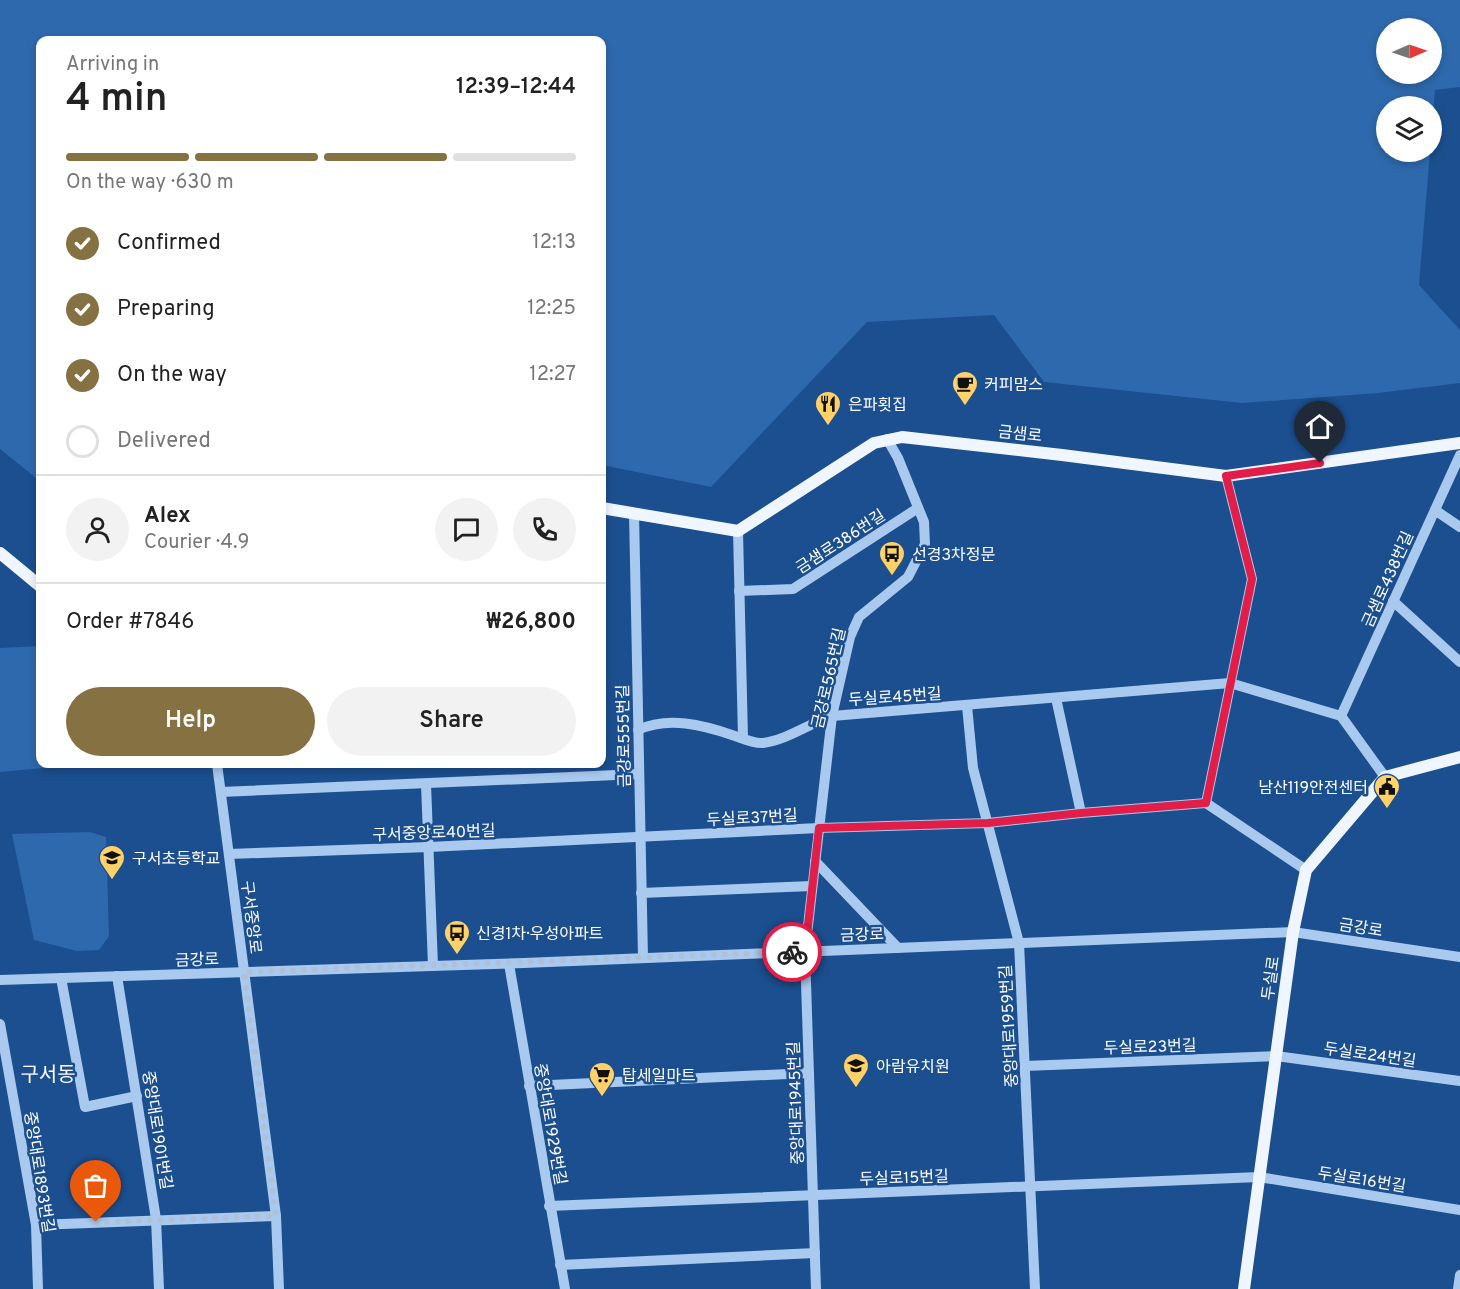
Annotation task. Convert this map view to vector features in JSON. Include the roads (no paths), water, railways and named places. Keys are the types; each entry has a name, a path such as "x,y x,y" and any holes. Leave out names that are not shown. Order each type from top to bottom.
{"main road":[{"name":"금샘로","path":"738,531 874,443 902,437 1062,454 1226,476 1460,443"},
{"path":"606,509 738,531"},
{"path":"0,553 36,583"},
{"path":"1385,777 1460,757"},
{"name":"두실로","path":"1244,1289 1293,932 1306,870 1385,777"}],"street":[{"name":"금강로565번길","path":"805,952 832,716 850,638 859,617 908,577 925,544 924,522 898,458 887,439"},
{"name":"금샘로438번길","path":"1341,716 1460,455"},
{"path":"1226,476 1252,579 1206,803 1306,870"},
{"name":"금샘로386번길","path":"739,591 793,589 918,508"},
{"path":"1435,510 1460,527"},
{"name":"금강로555번길","path":"634,513 643,958"},
{"path":"738,531 742,738"},
{"path":"1394,601 1460,662"},
{"name":"두실로45번길","path":"638,730 654,725 687,723 757,742 771,741 832,716 1230,683 1341,716"},
{"path":"1056,698 1081,813"},
{"name":"중앙대로1959번길","path":"967,706 973,768 1019,943 1035,1289"},
{"path":"1341,716 1385,777"},
{"name":"구서중앙로","path":"218,768 276,1216 279,1289"},
{"path":"221,792 639,774"},
{"path":"426,784 433,966"},
{"name":"두실로37번길","path":"640,838 819,828 988,823 1206,803"},
{"name":"구서중앙로40번길","path":"229,854 640,838"},
{"name":"금강로","path":"815,861 898,948"},
{"path":"641,893 812,886"},
{"name":"금강로","path":"0,980 509,964 1293,932 1460,957"},
{"name":"중앙대로1945번길","path":"805,952 816,1289"},
{"name":"중앙대로1929번길","path":"509,964 565,1289"},
{"name":"중앙대로1901번길","path":"117,976 156,1219 159,1289"},
{"path":"61,978 85,1107 137,1096"},
{"name":"중앙대로1893번길","path":"0,1024 36,1225 38,1289"},
{"name":"두실로23번길","path":"1025,1066 1276,1056"},
{"name":"두실로24번길","path":"1276,1056 1460,1081"},
{"path":"529,1086 809,1073"},
{"name":"두실로15번길","path":"549,1206 1259,1177"},
{"name":"두실로16번길","path":"1259,1177 1460,1209"},
{"path":"36,1225 276,1216"},
{"path":"561,1265 815,1253"},
{"path":"1458,1289 1460,1275"}],"place":[{"name":"커피맘스","path":"965,407"},
{"name":"은파횟집","path":"828,427"},
{"name":"선경3차정문","path":"892,577"},
{"name":"남산119안전센터","path":"1387,810"},
{"name":"구서초등학교","path":"112,881"},
{"name":"신경1차·우성아파트","path":"457,956"},
{"name":"아람유치원","path":"856,1089"},
{"name":"탑세일마트","path":"602,1098"}],"district":[{"name":"구서동","path":"48,1074"}]}
